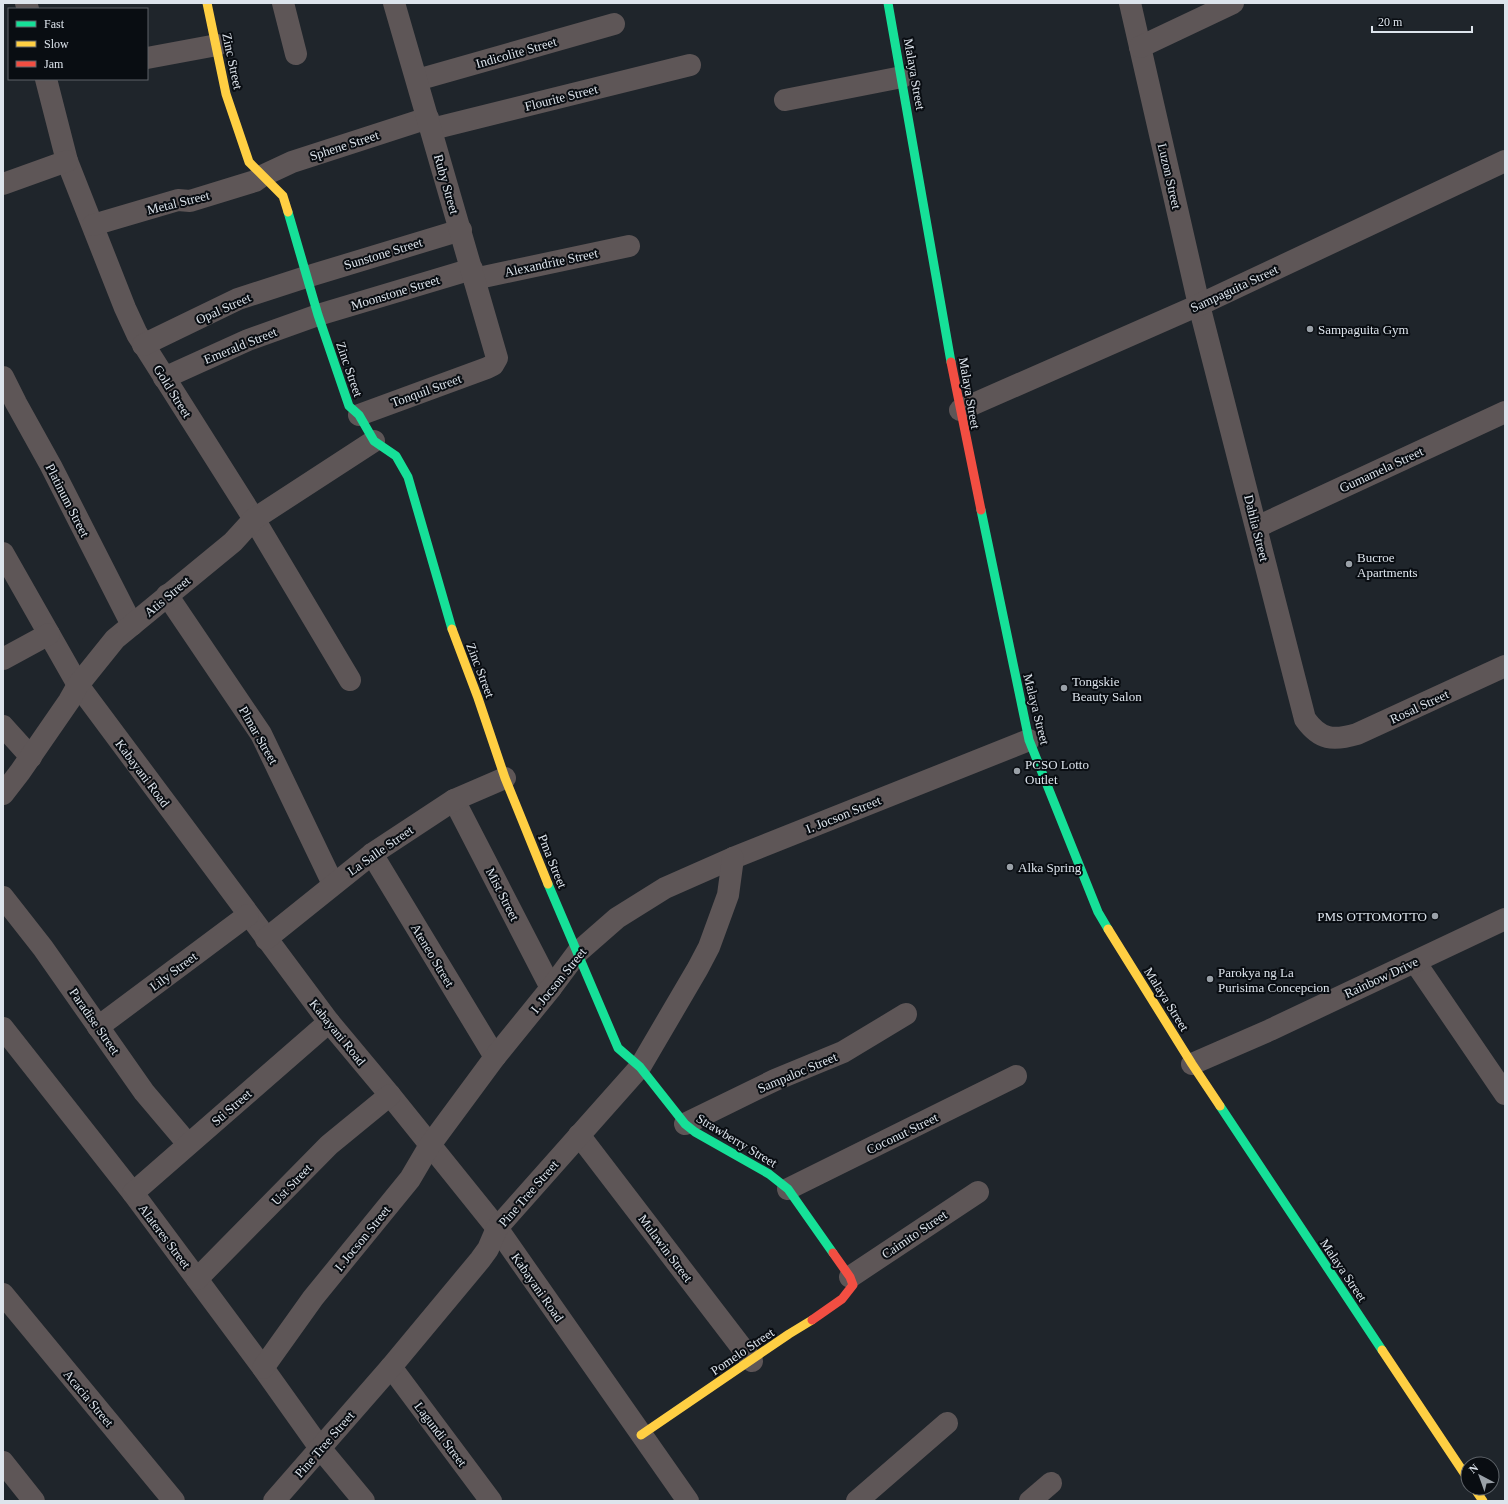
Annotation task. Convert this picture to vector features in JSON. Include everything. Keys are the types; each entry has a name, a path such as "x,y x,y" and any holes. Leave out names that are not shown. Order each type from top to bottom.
{"street":[{"name":"Zinc Street","path":"207,3 217,45 226,94 249,162 283,196 306,277 349,406 359,415 374,441 396,456 408,476 450,624 478,698 505,778"},
{"path":"283,3 296,54"},
{"name":"Ruby Street","path":"394,3 497,358 493,365"},
{"name":"Malaya Street","path":"888,3 960,410 1029,740 1098,912 1192,1064 1460,1467"},
{"name":"Luzon Street","path":"1130,3 1199,305"},
{"path":"1140,47 1233,3"},
{"name":"Indicolite Street","path":"417,80 614,24"},
{"path":"148,58 217,45"},
{"name":"Flourite Street","path":"430,124 690,65"},
{"path":"785,100 902,77"},
{"name":"Gold Street","path":"48,80 67,161 125,308 143,345 254,519 350,680"},
{"name":"Sphene Street","path":"262,176 292,162 430,124"},
{"path":"3,184 67,161"},
{"name":"Sampaguita Street","path":"960,410 1199,305 1505,161"},
{"name":"Metal Street","path":"93,225 178,200 190,200 248,184 262,176"},
{"name":"Sunstone Street","path":"306,277 461,230"},
{"name":"Alexandrite Street","path":"473,274 629,246"},
{"name":"Moonstone Street","path":"318,315 473,274"},
{"name":"Opal Street","path":"143,345 238,299 306,277"},
{"name":"Dahlia Street","path":"1199,305 1257,527 1302,712 1305,719 1315,731 1331,739"},
{"name":"Emerald Street","path":"164,378 248,340 318,315"},
{"name":"Tonquil Street","path":"359,415 493,365"},
{"name":"Platinum Street","path":"3,377 51,466 132,625"},
{"name":"Gumamela Street","path":"1257,527 1505,412"},
{"name":"Atis Street","path":"3,794 31,757 69,701 78,685 115,639 233,542 254,519 374,441"},
{"name":"Kabayani Road","path":"3,554 78,685 329,1022 497,1228 688,1501"},
{"name":"Plmar Street","path":"167,595 261,734 332,884"},
{"path":"3,659 49,634"},
{"name":"Rosal Street","path":"1331,739 1339,739 1357,734 1505,666"},
{"path":"3,726 31,757"},
{"name":"I. Jocson Street","path":"263,1368 313,1298 410,1179 430,1145 495,1057 551,988 577,953 617,918 665,888 733,858 1029,740"},
{"name":"La Salle Street","path":"266,939 332,884 372,854 454,800 505,778"},
{"name":"Pma Street","path":"505,778 577,953"},
{"name":"Mist Street","path":"454,800 551,988"},
{"name":"Ateneo Street","path":"372,854 495,1057"},
{"name":"Pine Tree Street","path":"274,1501 391,1367 488,1249 497,1228 640,1067 709,947 728,895 733,858"},
{"name":"Paradise Street","path":"3,897 43,948 144,1092 188,1144"},
{"name":"Lily Street","path":"98,1027 248,915"},
{"name":"Rainbow Drive","path":"1192,1064 1270,1030 1505,919"},
{"name":"Strawberry Street","path":"577,953 618,1048 640,1067 685,1124 696,1132 769,1174 788,1189 852,1281"},
{"path":"1415,962 1505,1094"},
{"name":"Sampaloc Street","path":"685,1124 775,1080 843,1052 906,1014"},
{"name":"Sti Street","path":"133,1193 329,1022"},
{"name":"Alateres Street","path":"3,1028 133,1193 263,1368 320,1448 364,1501"},
{"name":"Coconut Street","path":"788,1189 1016,1076"},
{"name":"Ust Street","path":"197,1279 329,1145 390,1095"},
{"name":"Mulawin Street","path":"579,1135 752,1361"},
{"name":"Caimito Street","path":"852,1281 978,1192"},
{"name":"Pomelo Street","path":"641,1435 752,1361 790,1333 811,1321 850,1293 852,1281"},
{"name":"Acacia Street","path":"3,1294 174,1501"},
{"name":"Lagundi Street","path":"391,1367 491,1501"},
{"path":"857,1501 948,1423"},
{"path":"3,1462 34,1501"},
{"path":"1030,1501 1051,1483"}],"traffic: fast":[{"path":"888,3 951,362"},
{"path":"288,212 318,315 349,406 359,415 374,441 396,456 408,477 452,629"},
{"path":"981,510 1029,740 1098,912 1108,929"},
{"path":"548,884 618,1048 640,1067 685,1124 695,1132 769,1174 788,1189 833,1253"},
{"path":"1220,1106 1382,1350"}],"traffic: slow":[{"path":"207,3 226,94 249,162 283,196 288,212"},
{"path":"452,629 478,698 505,778 548,884"},
{"path":"1108,929 1192,1064 1220,1106"},
{"path":"641,1435 789,1334 812,1320"},
{"path":"1382,1350 1460,1467"},
{"path":"1480,1496 1483,1501"}],"traffic: jam":[{"path":"951,362 981,510"},
{"path":"812,1320 842,1299 853,1285 850,1277 833,1253"}],"place":[{"name":"Sampaguita Gym","path":"1310,329"},
{"name":"Bucroe Apartments","path":"1349,564"},
{"name":"Tongskie Beauty Salon","path":"1064,688"},
{"name":"PCSO Lotto Outlet","path":"1017,771"},
{"name":"Alka Spring","path":"1010,867"},
{"name":"PMS OTTOMOTTO","path":"1435,916"},
{"name":"Parokya ng La Purisima Concepcion","path":"1210,979"}]}
